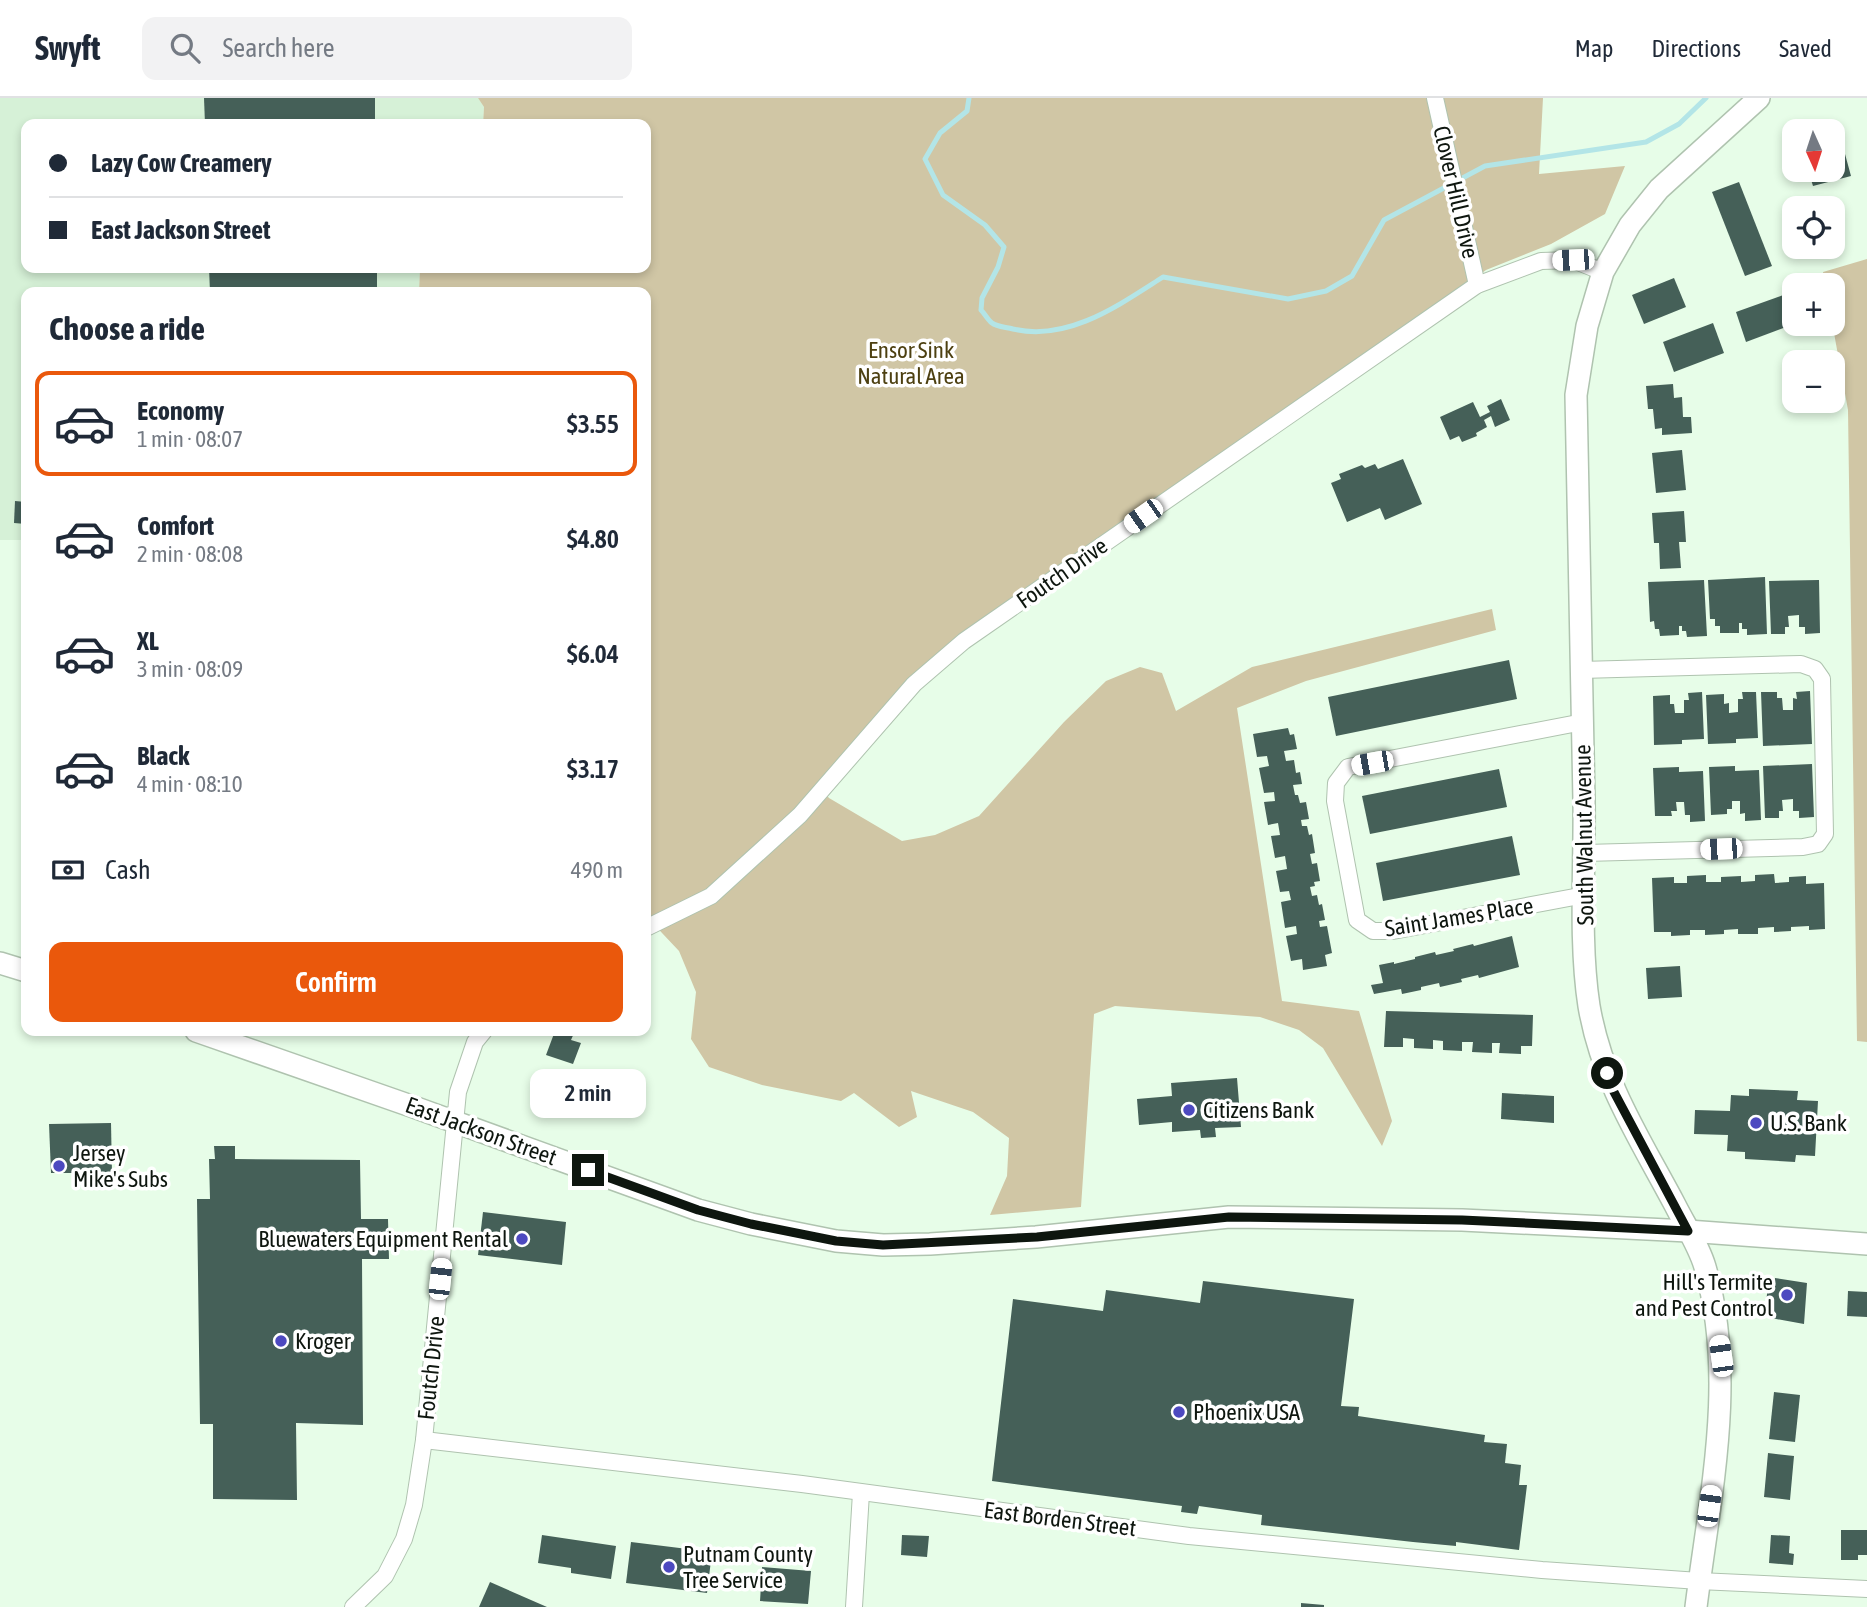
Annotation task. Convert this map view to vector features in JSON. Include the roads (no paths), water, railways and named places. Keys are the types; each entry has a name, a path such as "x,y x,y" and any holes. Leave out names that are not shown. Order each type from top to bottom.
{"street":[{"name":"Clover Hill Drive","path":"1435,98 1478,285"},
{"name":"South Walnut Avenue","path":"1696,1607 1717,1442 1721,1356 1704,1265 1614,1092 1599,1054 1589,1006 1585,966 1576,395 1587,326 1603,272 1630,225 1659,190 1759,98"},
{"name":"Foutch Drive","path":"651,926 711,897 800,815 914,684 964,641 1478,285 1541,261 1573,260 1603,272"},
{"path":"1581,670 1801,664 1815,669 1822,679 1825,834 1818,844 1803,847 1585,853"},
{"name":"Saint James Place","path":"1583,722 1348,767 1336,783 1335,801 1357,920 1373,931 1393,931 1585,895"},
{"path":"0,963 21,969"},
{"name":"East Jackson Street","path":"210,1036 698,1210 751,1224 859,1244 930,1244 1023,1238 1229,1217 1462,1220 1688,1231 1867,1244"},
{"name":"Foutch Drive","path":"353,1607 385,1576 404,1539 414,1505 424,1440 458,1092 475,1042 480,1036"},
{"name":"East Borden Street","path":"424,1440 802,1484 1189,1536 1542,1570 1867,1589"},
{"path":"854,1607 861,1493"}],"waterway":[{"path":"969,98 967,111 940,133 925,159 943,195 985,225 1004,247 998,267 982,298 981,310 996,325 1033,332 1073,326 1092,318 1163,277 1288,299 1326,291 1352,276 1384,220 1485,166 1646,142 1679,124 1706,98"}],"place":[{"name":"Citizens Bank","path":"1189,1110"},
{"name":"U.S. Bank","path":"1756,1123"},
{"name":"Jersey Mike's Subs","path":"59,1166"},
{"name":"Bluewaters Equipment Rental","path":"522,1239"},
{"name":"Hill's Termite and Pest Control","path":"1787,1295"},
{"name":"Kroger","path":"281,1341"},
{"name":"Phoenix USA","path":"1179,1412"},
{"name":"Putnam County Tree Service","path":"669,1567"}],"park label":[{"name":"Ensor Sink Natural Area","path":"911,363"}]}
